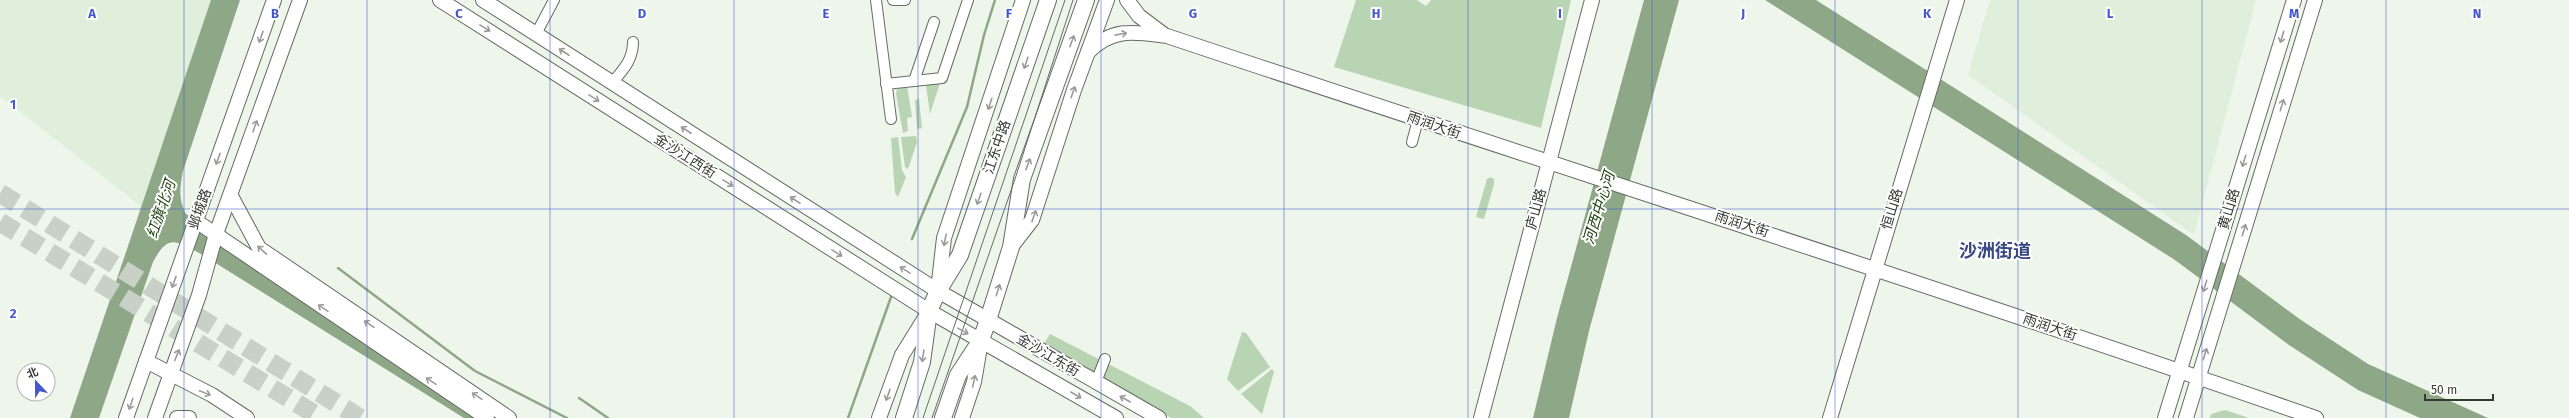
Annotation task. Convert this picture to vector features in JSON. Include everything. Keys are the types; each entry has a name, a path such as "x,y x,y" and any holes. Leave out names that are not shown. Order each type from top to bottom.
{"main road":[{"name":"江东中路","path":"904,418 922,362 929,311 938,291 960,255 1048,0"},
{"path":"943,418 958,375 981,340 988,320 1012,247 1022,179 1086,0"}],"street":[{"name":"邺城路","path":"126,418 274,0"},
{"name":"邺城路","path":"155,418 199,295 216,234 300,0"},
{"name":"金沙江西街","path":"440,0 929,311"},
{"name":"金沙江西街","path":"483,0 938,291"},
{"path":"536,34 554,0"},
{"path":"876,0 891,119"},
{"path":"893,0 905,0"},
{"path":"886,84 942,78 968,0"},
{"name":"江东中路","path":"938,291 944,238 1023,0"},
{"path":"1012,247 1032,220 1088,52 1107,0"},
{"path":"1127,0 1148,24 1167,36"},
{"name":"庐山路","path":"1481,418 1592,0"},
{"name":"恒山路","path":"1830,418 1874,268 1957,0"},
{"name":"黄山路","path":"2165,418 2294,0"},
{"name":"黄山路","path":"2186,418 2315,0"},
{"path":"914,81 934,22"},
{"path":"1088,52 1098,42 1122,32 1167,36"},
{"name":"雨润大街","path":"1167,36 1548,164 1586,174 1874,268 2316,418"},
{"path":"612,83 628,64 633,51 633,42"},
{"path":"1412,142 1418,120"},
{"path":"230,196 259,248 509,418"},
{"path":"196,221 487,418"},
{"name":"金沙江东街","path":"938,291 1159,418"},
{"name":"金沙江东街","path":"929,311 1116,418"},
{"name":"江东中路","path":"879,418 902,355 929,311"},
{"path":"962,418 974,382 981,340"},
{"path":"1096,382 1105,359"},
{"path":"146,361 170,373 247,418"},
{"path":"177,418 189,418"}],"shaded area":[{"path":"0,0 219,0 147,211 0,96"},
{"path":"1356,0 1417,0 1426,6 1431,0 1571,0 1541,128 1334,67"},
{"path":"1990,0 2256,0 2194,235 1968,75"},
{"path":"940,83 930,114 926,85"},
{"path":"907,86 912,117 907,118 908,131 903,133 896,94 897,89"},
{"path":"919,99 922,128 917,129 915,100"},
{"path":"916,136 917,142 908,169 905,167 901,137"},
{"path":"898,137 902,170 906,177 898,197 895,193 891,138"},
{"path":"1490,177 1494,179 1494,184 1484,219 1476,217 1487,179"},
{"path":"1242,332 1246,333 1270,367 1238,391 1227,379"},
{"path":"1050,334 1190,406 1204,418 1171,418 1044,344"},
{"path":"1272,369 1274,372 1262,414 1241,394"},
{"path":"2225,410 2249,418 2210,418 2211,414"}],"water":[{"name":"红旗北河","path":"211,0 240,0 183,171 180,193 183,209 186,214 516,418 464,418 201,254 185,245 173,242 168,243 163,247 153,262 99,418 70,418"},
{"name":"河西中心河","path":"1644,0 1679,0 1589,331 1569,418 1533,418 1557,318"},
{"path":"1765,0 1816,0 2186,235 2301,320 2368,364 2488,418 2420,418 2358,390 2289,345 2175,260"}],"waterway":[{"path":"912,239 967,107 984,35 995,0"},
{"path":"338,268 475,371 567,418"},
{"path":"848,418 891,297"},
{"path":"579,398 608,418"}],"tunnel":[{"path":"0,193 360,418"},
{"path":"0,222 321,418"}],"tram line":[{"path":"923,418 1065,0"},
{"path":"932,418 1015,179 1073,0"}],"district":[{"name":"沙洲街道","path":"1995,251"}]}
